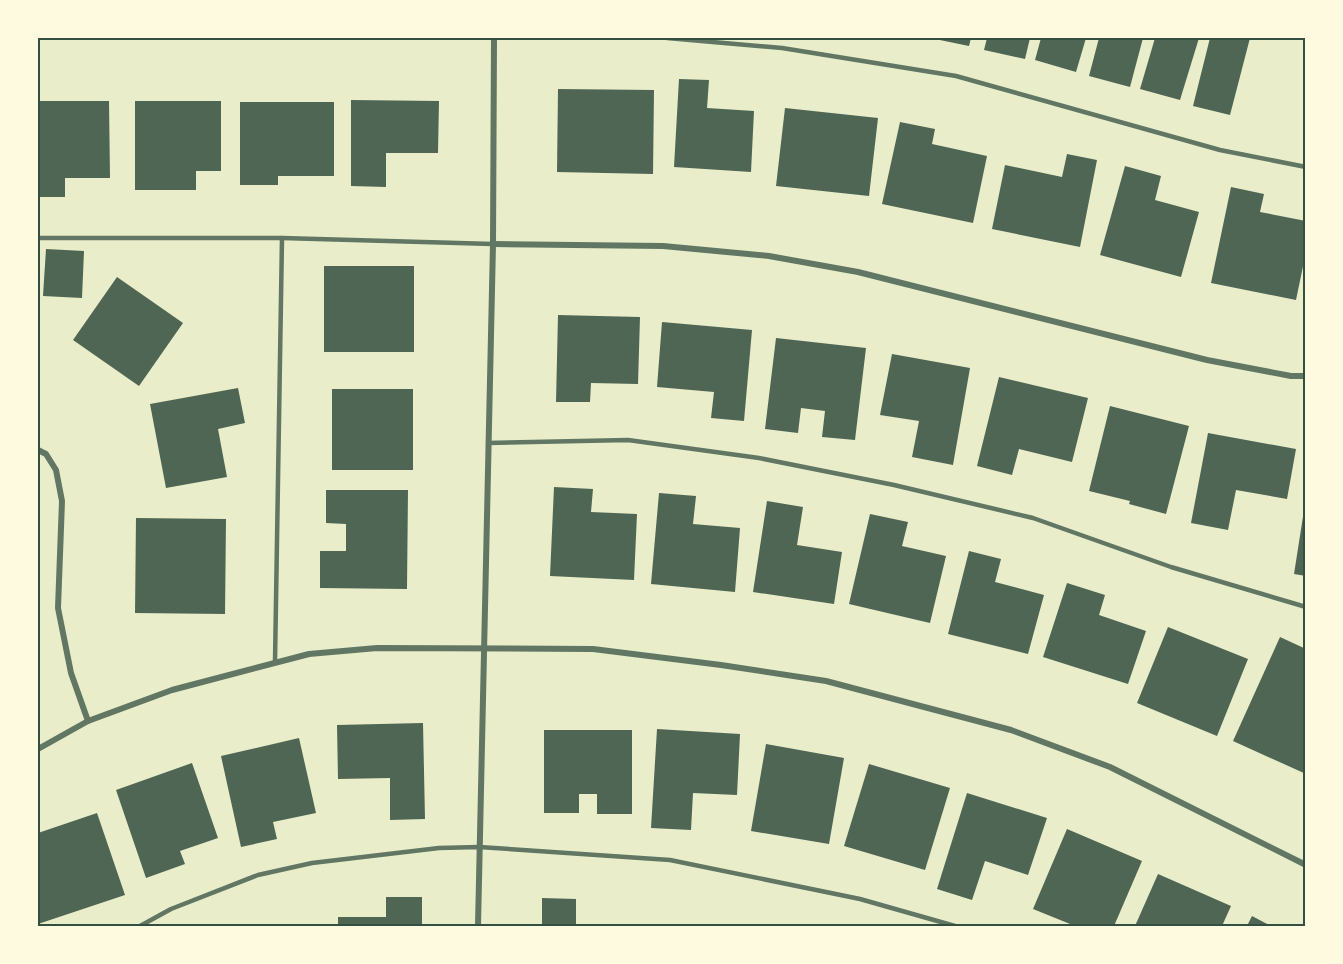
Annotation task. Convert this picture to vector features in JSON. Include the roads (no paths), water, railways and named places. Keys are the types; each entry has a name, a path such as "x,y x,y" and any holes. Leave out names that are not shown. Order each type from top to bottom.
{"street":[{"path":"478,927 493,244 494,38"},
{"path":"493,244 663,246 769,255 858,272 1207,360 1291,376 1305,376"},
{"path":"38,450 46,454 56,470 62,501 58,608 71,673 88,721"},
{"path":"38,749 88,721 172,690 309,654 377,648 593,649 826,681 1011,730 1110,767 1305,865"}],"lane":[{"path":"667,38 782,48 956,76 1220,150 1305,167"},
{"path":"38,238 282,238 493,244"},
{"path":"275,662 282,238"},
{"path":"488,443 628,440 759,458 894,485 1033,518 1171,567 1305,608"},
{"path":"140,927 171,909 258,875 323,862 439,848 479,847 670,860 860,899 955,927"}]}
